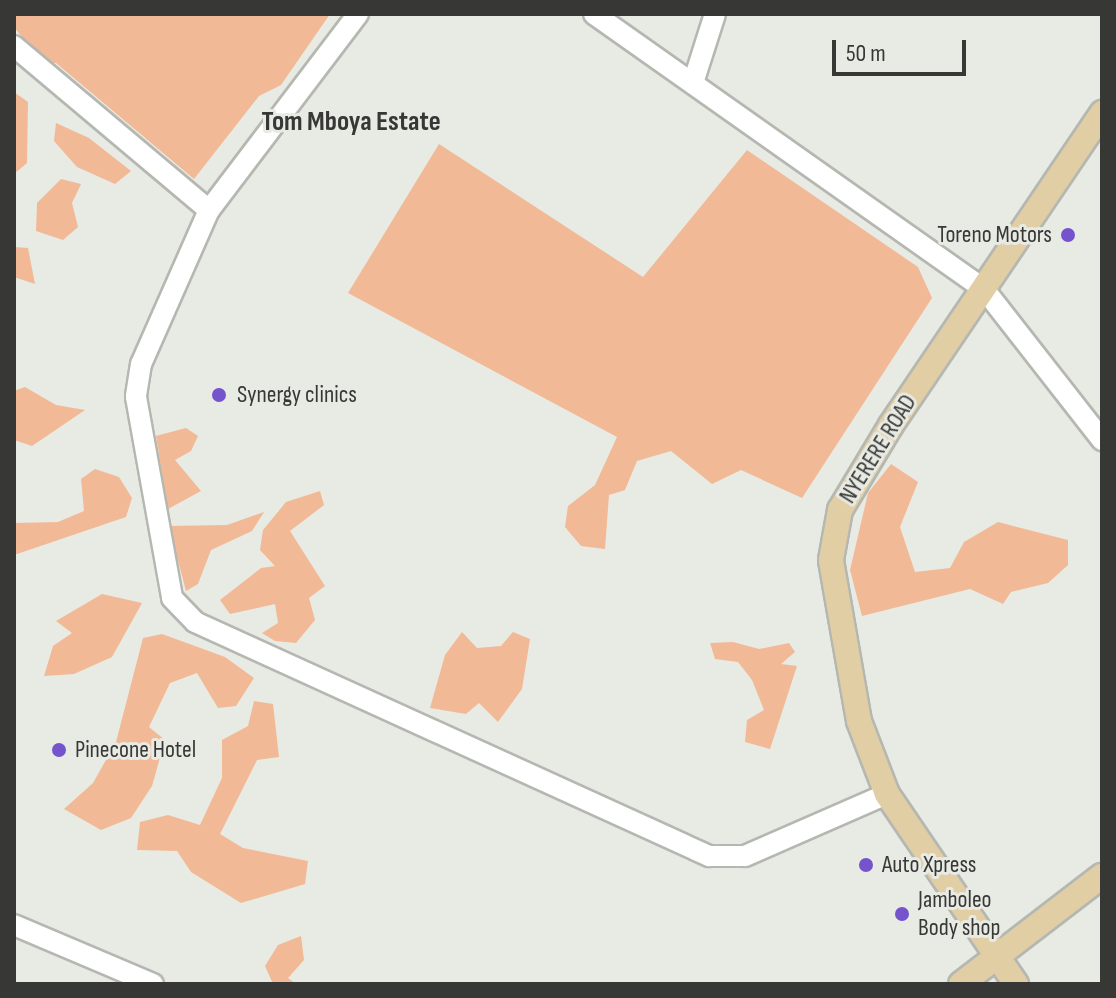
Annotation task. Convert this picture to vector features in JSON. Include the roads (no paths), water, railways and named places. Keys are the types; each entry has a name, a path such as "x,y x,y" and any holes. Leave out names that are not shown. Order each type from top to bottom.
{"main road":[{"name":"NYERERE ROAD","path":"1016,984 887,794 839,639 831,560 838,523 891,425 1102,113"},
{"path":"961,984 1102,876"}],"street":[{"path":"358,14 209,210 141,364 136,397 167,578 183,612 709,856 745,856 887,794"},
{"path":"594,14 984,289 1102,440"},
{"path":"693,83 715,14"},
{"path":"14,46 209,210"},
{"path":"14,925 153,984"}],"place":[{"name":"Toreno Motors","path":"1068,235"},
{"name":"Synergy clinics","path":"219,395"},
{"name":"Pinecone Hotel","path":"59,750"},
{"name":"Auto Xpress","path":"866,865"},
{"name":"Jamboleo Body shop","path":"902,914"}],"district":[{"name":"Tom Mboya Estate","path":"351,122"}]}
